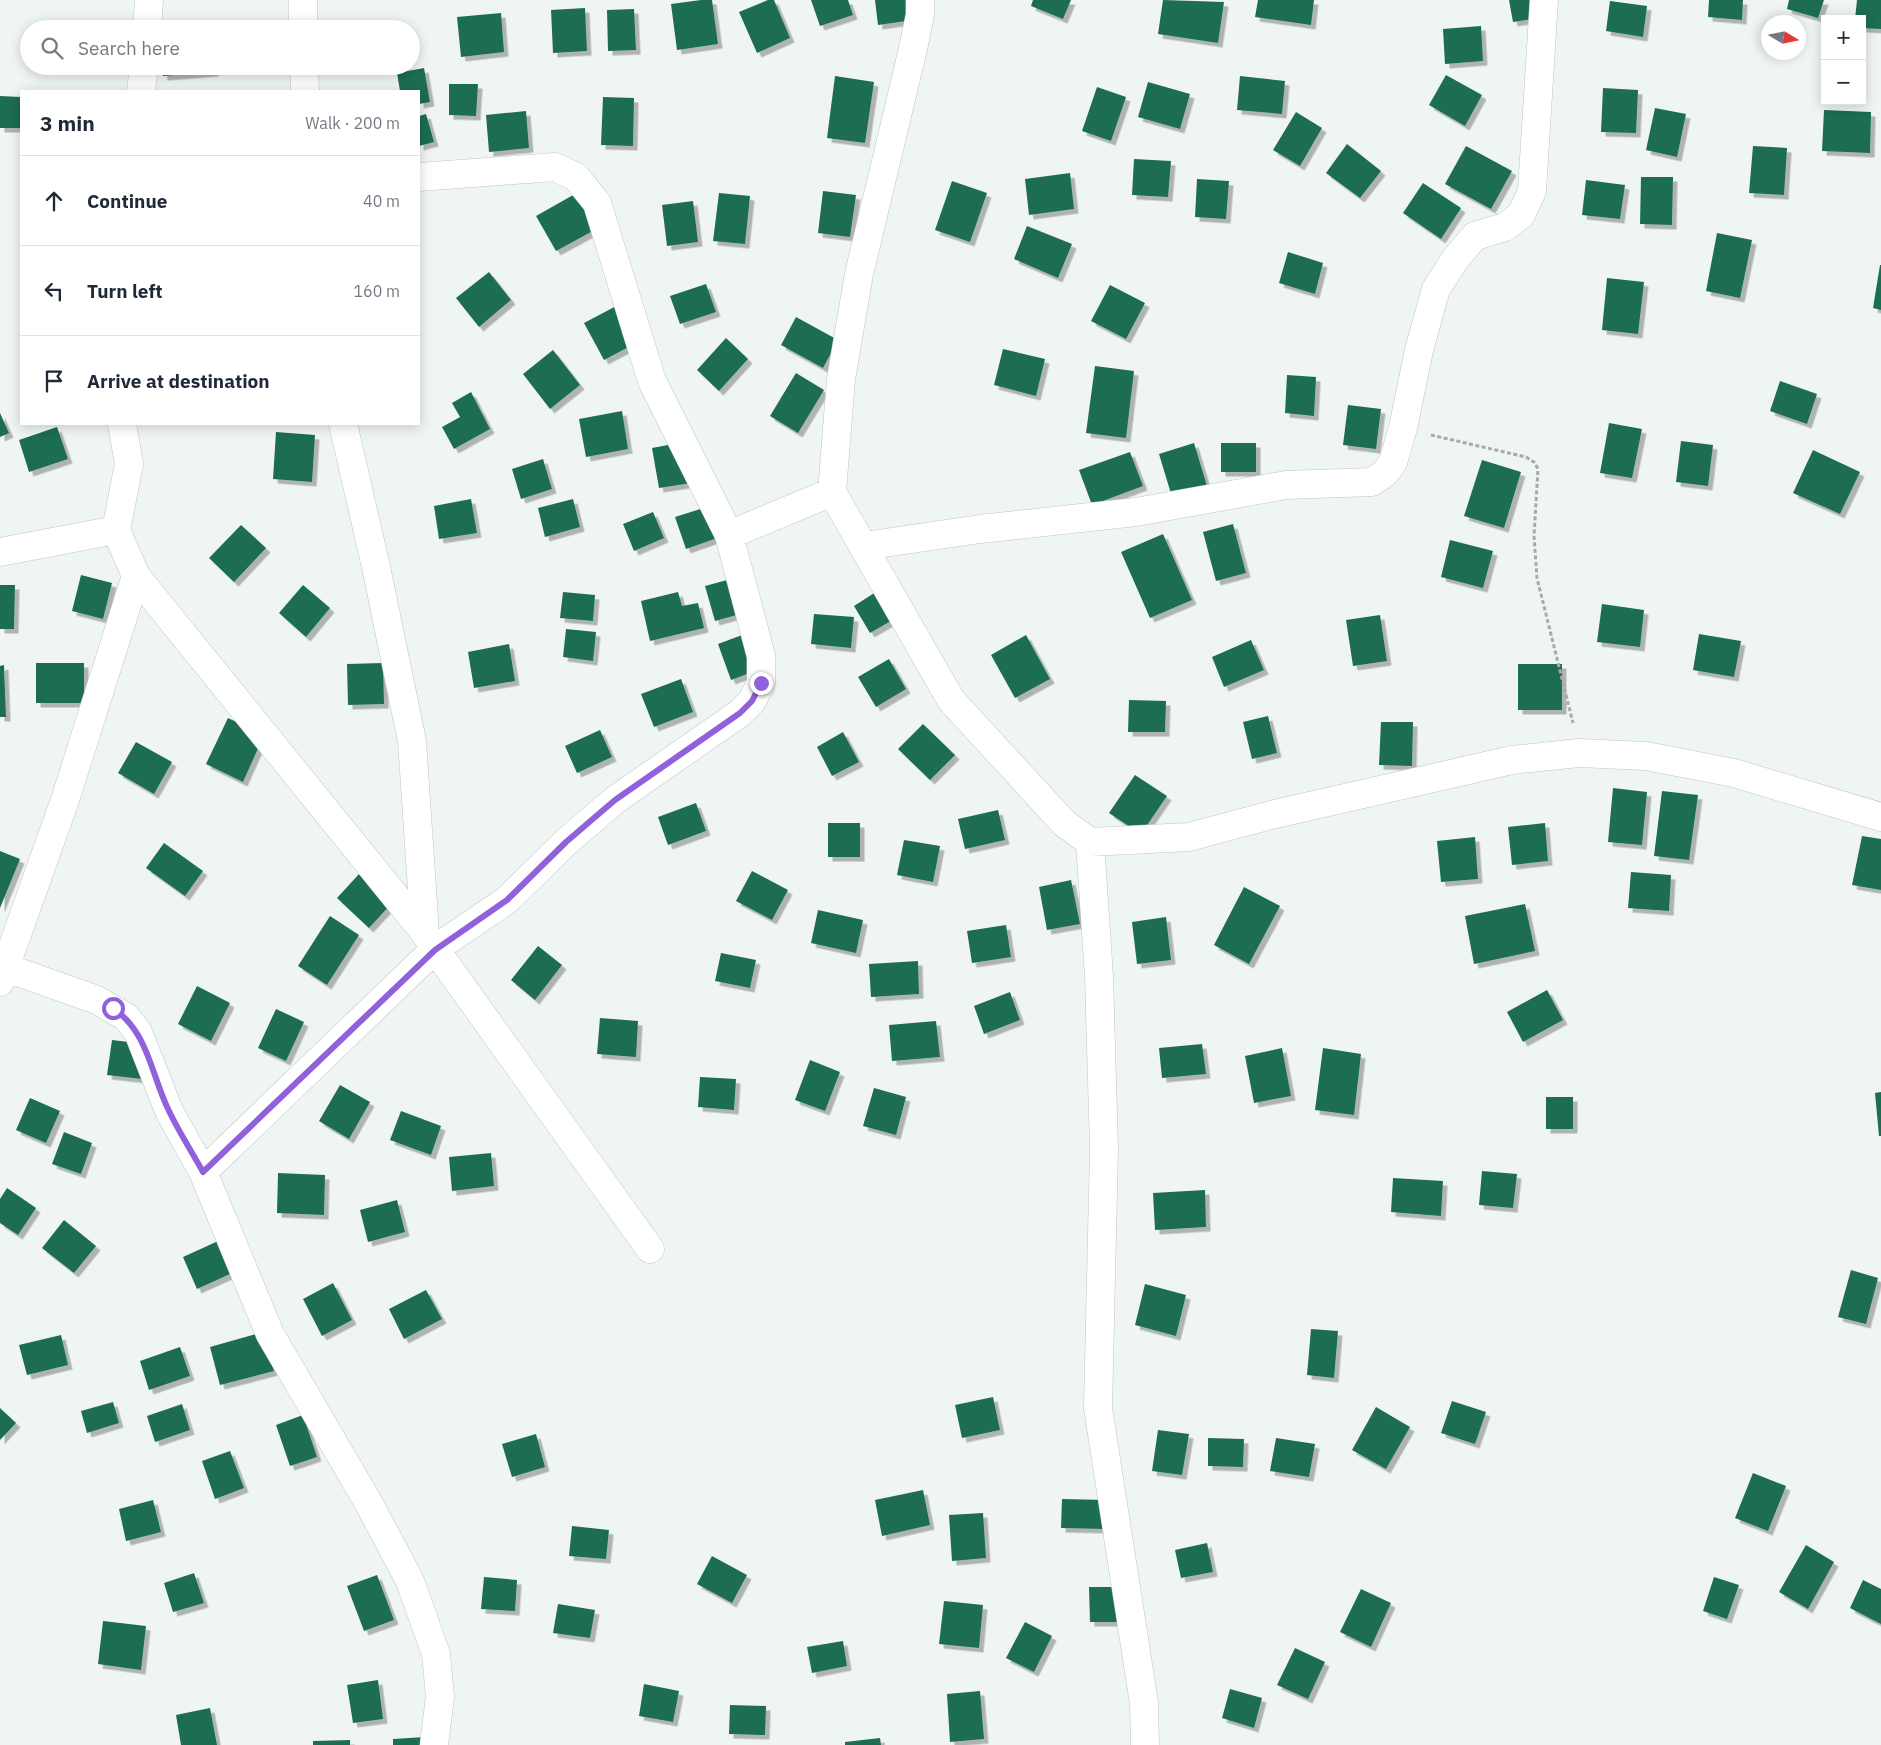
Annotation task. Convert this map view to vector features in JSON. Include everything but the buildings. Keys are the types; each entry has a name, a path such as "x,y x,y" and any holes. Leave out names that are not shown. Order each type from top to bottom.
{"street":[{"path":"148,20 149,0"},
{"path":"303,0 303,20"},
{"path":"920,0 920,15 913,49 859,274 841,379 832,492 951,700 1064,823 1090,842 1189,836 1284,812 1512,760 1579,753 1646,756 1734,773 1881,817"},
{"path":"864,546 980,529 1136,512 1286,485 1372,482 1385,473 1393,462 1403,428 1419,350 1436,289 1456,258 1475,236 1505,227 1521,216 1532,192 1544,0"},
{"path":"141,90 143,75"},
{"path":"304,75 305,90"},
{"path":"203,1172 430,941 507,900 572,837 615,800 740,713 752,701 761,683 761,656 729,535 652,381 597,203 576,178 554,168 420,177"},
{"path":"122,425 129,464 116,530 136,576 430,941 650,1249"},
{"path":"343,425 376,567 412,741 430,941"},
{"path":"729,535 832,492"},
{"path":"0,552 116,530"},
{"path":"136,576 65,800 2,974 97,1000 126,1017 138,1032 169,1111 203,1172 270,1334 368,1502 410,1580 436,1654 440,1697 434,1745"},
{"path":"1090,842 1099,977 1104,1149 1098,1408 1144,1703 1145,1745"}],"path":[{"path":"1403,428 1526,457 1534,462 1538,469 1534,536 1537,578 1565,688 1579,753"}],"route":[{"path":"113,1008 126,1017 138,1032 169,1111 203,1172 435,950 507,900 566,842 615,800 740,713 752,701 761,683"}]}
